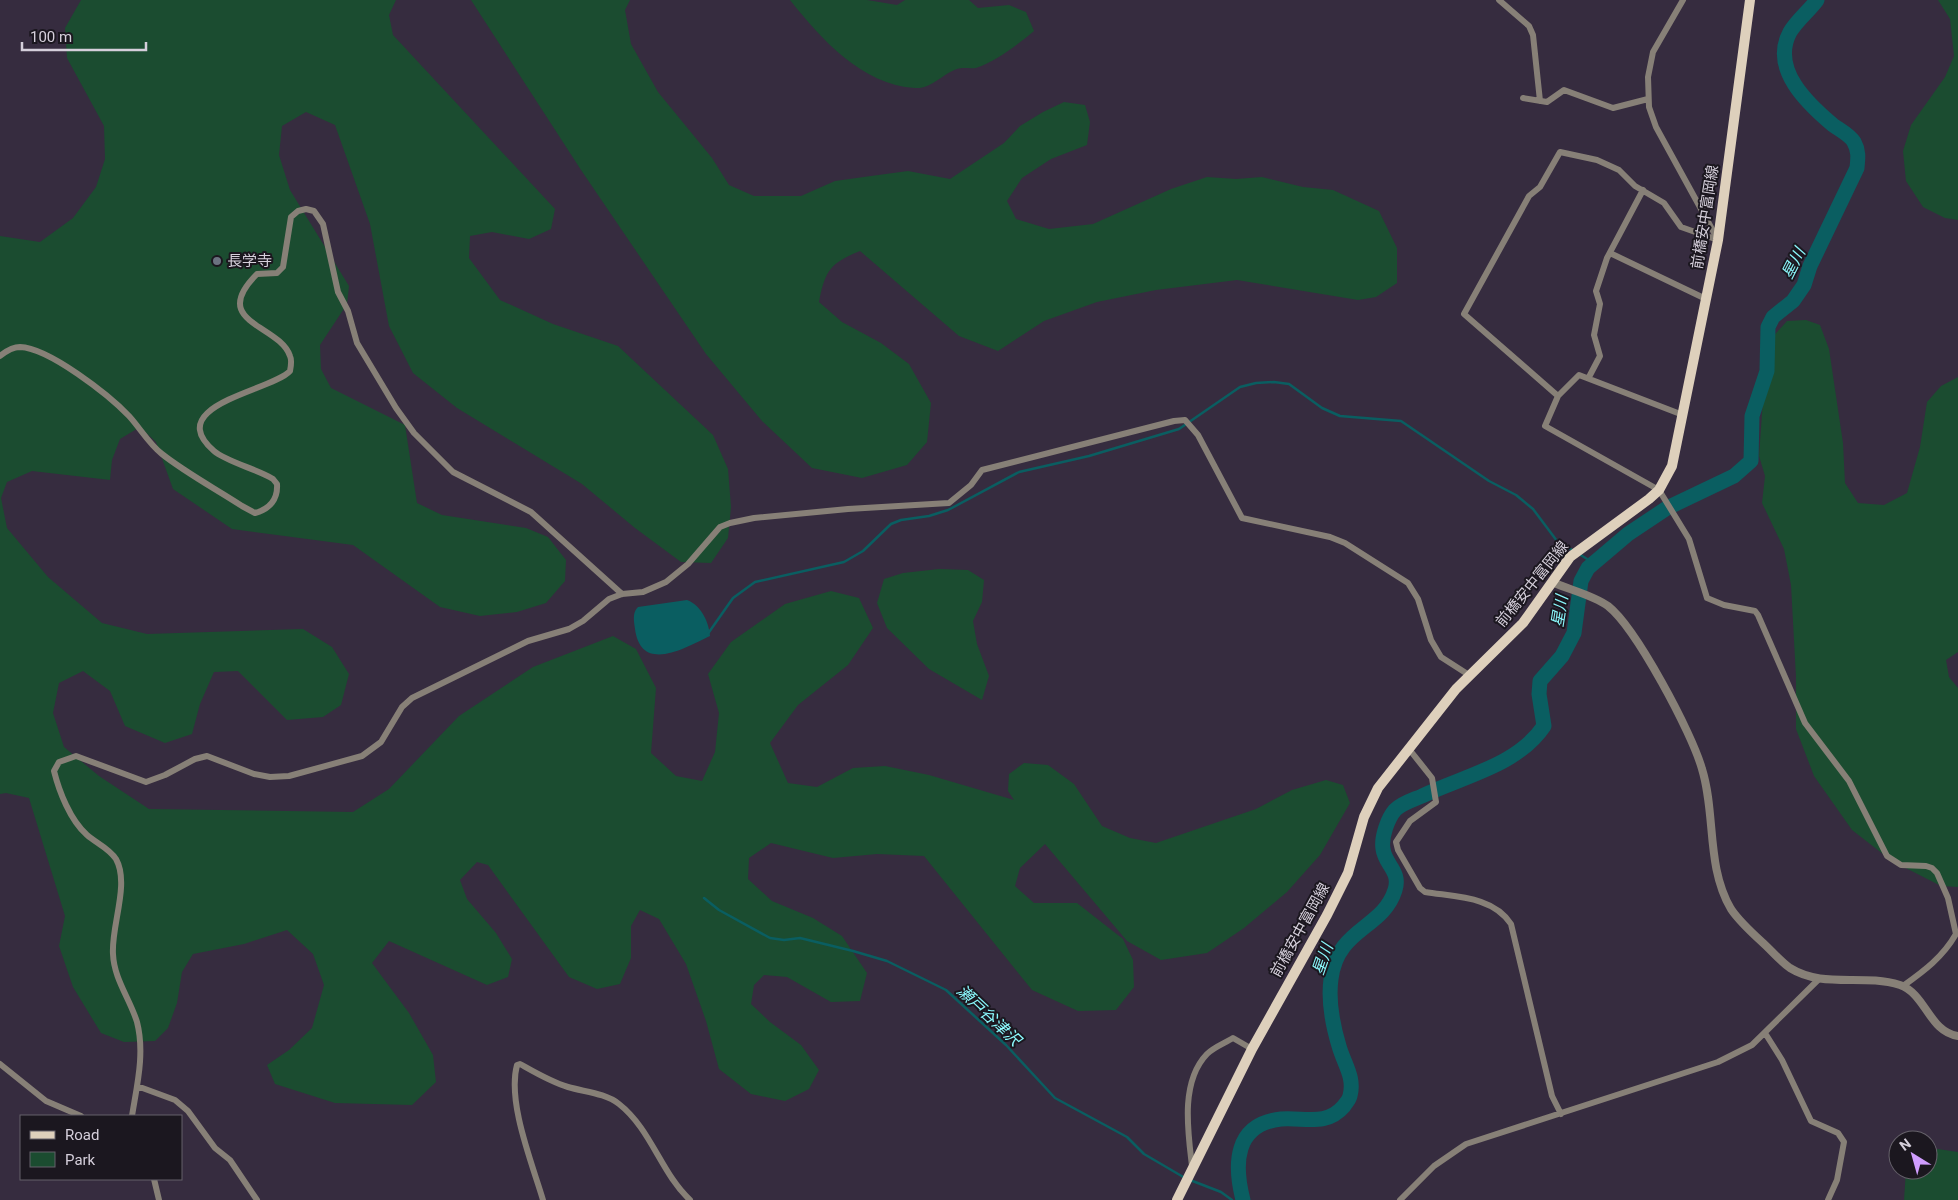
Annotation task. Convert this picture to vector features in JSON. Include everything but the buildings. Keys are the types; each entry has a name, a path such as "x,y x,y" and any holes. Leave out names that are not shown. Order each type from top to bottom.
{"main road":[{"name":"前橋安中富岡線","path":"1177,1200 1192,1166 1252,1049 1327,915 1348,873 1364,817 1374,795 1469,675 1513,634 1578,550 1640,506 1658,490 1672,466 1718,240 1750,0"}],"street":[{"path":"1499,0 1529,26 1533,35 1540,101"},
{"path":"1683,0 1652,52 1648,77 1648,99 1656,127 1718,240"},
{"path":"1522,98 1547,102 1564,90 1613,108 1648,99"},
{"path":"1558,396 1464,314 1528,196 1540,187 1560,152 1597,160 1619,170 1635,186 1664,203 1681,228 1718,240"},
{"path":"1589,377 1600,356 1594,335 1600,304 1596,291 1610,253 1643,190"},
{"path":"0,356 15,347 20,347 31,349 55,359 107,396 129,416 162,454 242,506 255,513 262,511 271,505 275,497 277,484 262,471 215,452 202,433 202,418 209,410 220,403 284,377 290,371 290,355 284,347 256,326 243,313 240,301 243,292 258,274 277,272 283,267 291,217 298,211 306,209 314,211 323,224 338,292 348,311 358,343 396,408 414,433 453,472 531,512 622,594"},
{"path":"1610,253 1706,299"},
{"path":"1682,415 1589,377 1579,375 1558,396 1545,426 1658,490 1675,513 1689,539 1700,570 1704,594 1707,598 1724,605 1755,611 1758,615 1805,723 1850,780 1887,856 1901,865 1932,868 1940,878 1956,934 1948,949 1928,968 1903,986"},
{"path":"132,1115 142,1047 136,1021 114,968 112,952 121,881 116,860 105,848 86,834 76,821 58,785 54,770 59,762 76,756 146,782 165,775 195,759 207,756 254,774 270,777 289,776 362,756 381,742 402,707 412,698 528,641 569,630 609,599 622,594 643,592 666,582 688,564 720,527 730,523 754,518 848,509 949,503 971,485 982,470 1184,420 1194,428 1242,518 1330,537 1345,543 1408,583 1418,599 1431,640 1442,657 1469,675"},
{"path":"1552,582 1607,605 1621,619 1646,657 1688,732 1702,769 1710,805 1716,867 1721,887 1732,909 1750,931 1788,967 1804,975 1836,981 1857,978 1881,980 1903,986 1914,994 1936,1024 1948,1034 1958,1036"},
{"path":"1409,749 1432,778 1436,802 1410,821 1399,834 1396,842 1398,850 1420,888 1425,892 1484,903 1500,909 1511,924 1552,1096 1561,1114"},
{"path":"1400,1200 1434,1166 1466,1144 1718,1062 1752,1045 1819,979"},
{"path":"1765,1033 1782,1060 1811,1120 1838,1132 1844,1142 1837,1180 1828,1200"},
{"path":"1192,1166 1187,1114 1190,1095 1201,1061 1209,1052 1233,1038 1252,1049"},
{"path":"0,1064 46,1101 79,1115"},
{"path":"544,1200 517,1102 514,1076 516,1065 520,1064 552,1082 604,1096 618,1103 647,1136 682,1192 690,1200"},
{"path":"137,1086 175,1100 188,1111 215,1148 230,1160 257,1200"},
{"path":"154,1180 160,1200"}],"green space":[{"path":"81,0 396,0 389,15 393,35 555,209 551,229 529,239 492,232 470,236 469,258 500,300 553,324 618,346 713,435 728,469 731,507 728,538 711,563 681,562 635,528 582,484 457,408 413,373 389,326 370,224 335,125 306,112 282,126 279,155 290,190 349,286 347,304 320,345 321,369 331,388 405,425 417,503 442,515 526,528 548,537 566,560 565,581 546,603 517,612 480,616 440,607 353,545 232,529 173,489 156,442 140,427 120,439 112,460 110,480 32,471 7,482 1,498 7,528 48,577 102,623 147,634 303,629 332,647 349,674 341,705 323,717 287,720 238,671 214,672 200,704 192,734 165,743 125,726 110,691 83,671 59,683 53,713 64,747 99,776 149,809 353,812 389,789 459,716 533,667 613,636 636,649 656,688 651,753 676,776 702,781 715,752 719,713 708,674 731,642 785,604 831,591 859,598 873,628 848,665 798,705 770,743 788,783 817,787 853,768 885,766 929,775 1014,800 1008,791 1009,774 1024,763 1048,765 1074,784 1102,826 1130,838 1156,843 1256,809 1292,790 1326,780 1343,785 1350,803 1320,855 1287,892 1244,928 1207,953 1161,960 1127,941 1045,844 1020,868 1015,886 1034,903 1077,903 1123,939 1133,960 1134,987 1116,1010 1078,1011 1032,990 924,856 877,854 833,858 771,843 749,858 748,879 772,901 813,918 842,936 867,973 860,1001 831,1002 787,977 764,975 754,985 751,1004 770,1022 801,1045 819,1070 809,1089 785,1101 751,1094 719,1069 706,1021 686,964 659,919 640,910 631,926 631,958 620,984 597,989 569,977 488,865 477,862 460,880 467,899 496,933 512,959 508,977 487,985 389,941 372,963 409,1013 433,1055 436,1082 412,1105 335,1103 275,1084 267,1065 289,1050 312,1028 324,985 313,954 287,930 244,944 193,954 182,972 177,1003 168,1028 155,1041 124,1042 101,1033 73,987 59,946 65,916 29,798 6,793 0,794 0,236 40,242 73,218 96,187 105,159 104,126 67,58 65,28"},
{"path":"471,0 630,0 625,10 631,44 658,92 712,158 729,185 754,196 801,196 835,181 908,171 950,179 1004,143 1020,126 1064,102 1085,105 1090,122 1087,145 1051,159 1022,178 1007,201 1016,219 1049,229 1093,224 1171,189 1207,177 1236,179 1262,177 1303,187 1333,190 1379,211 1397,248 1397,283 1376,297 1358,300 1237,280 1156,290 1097,302 1044,321 998,351 959,336 860,251 835,264 830,269 819,302 842,322 881,343 909,364 931,403 927,442 907,465 862,478 812,468 762,421 706,354 581,170"},
{"path":"790,0 867,0 897,5 905,0 969,0 978,8 1009,5 1026,12 1034,31 1021,42 984,65 976,68 957,69 932,84 915,88 896,85 877,78 844,58 815,30"},
{"path":"1938,0 1958,0 1958,220 1945,218 1923,207 1906,181 1903,151 1911,125 1945,77 1954,56 1950,19"},
{"path":"1806,320 1820,325 1829,349 1843,443 1845,483 1858,503 1884,505 1907,493 1920,447 1927,402 1941,386 1958,377 1958,652 1946,660 1949,677 1958,688 1958,887 1941,886 1892,861 1852,830 1814,776 1796,729 1796,677 1791,585 1784,549 1762,503 1765,476 1759,456 1767,343 1787,321"},
{"path":"939,569 968,570 984,580 982,602 973,621 977,644 989,676 982,700 929,669 887,628 877,603 884,579 903,573"},
{"path":"1938,1149 1958,1152 1958,1200 1904,1200 1905,1180 1938,1180"}],"shaded area":[{"path":"687,600 700,610 708,625 710,636 677,651 665,654 655,654 646,651 639,643 635,629 634,614 636,609 638,607"}],"waterway":[{"name":"星川","path":"1243,1200 1240,1187 1239,1160 1241,1148 1246,1138 1254,1129 1266,1122 1281,1119 1314,1120 1330,1117 1337,1113 1350,1097 1350,1077 1339,1046 1332,1013 1331,979 1335,962 1342,949 1381,913 1389,903 1395,890 1396,878 1384,855 1383,849 1383,839 1392,813 1408,802 1504,760 1533,740 1544,726 1539,694 1540,681 1562,656 1574,633 1581,581 1588,568 1628,534 1667,508 1734,476 1751,461 1752,416 1767,371 1768,327 1773,317 1793,301 1804,285 1810,266 1857,168 1856,145 1852,139 1813,107 1795,85 1788,72 1785,46 1790,32 1817,0"},
{"path":"707,635 733,598 755,582 844,562 863,551 891,524 948,510 1019,472 1089,456 1179,429 1240,387 1256,383 1274,382 1289,384 1322,408 1340,416 1401,421 1489,481 1516,495 1533,509 1557,541 1574,551"},
{"path":"1579,554 1592,562"},
{"name":"瀬戸谷津沢","path":"704,898 719,910 770,938 784,940 800,938 887,961 946,990 1006,1045 1055,1098 1127,1137 1144,1154 1185,1178"},
{"name":"瀬戸谷津沢","path":"1190,1180 1221,1192 1232,1200"}],"place":[{"name":"長学寺","path":"217,261"}]}
